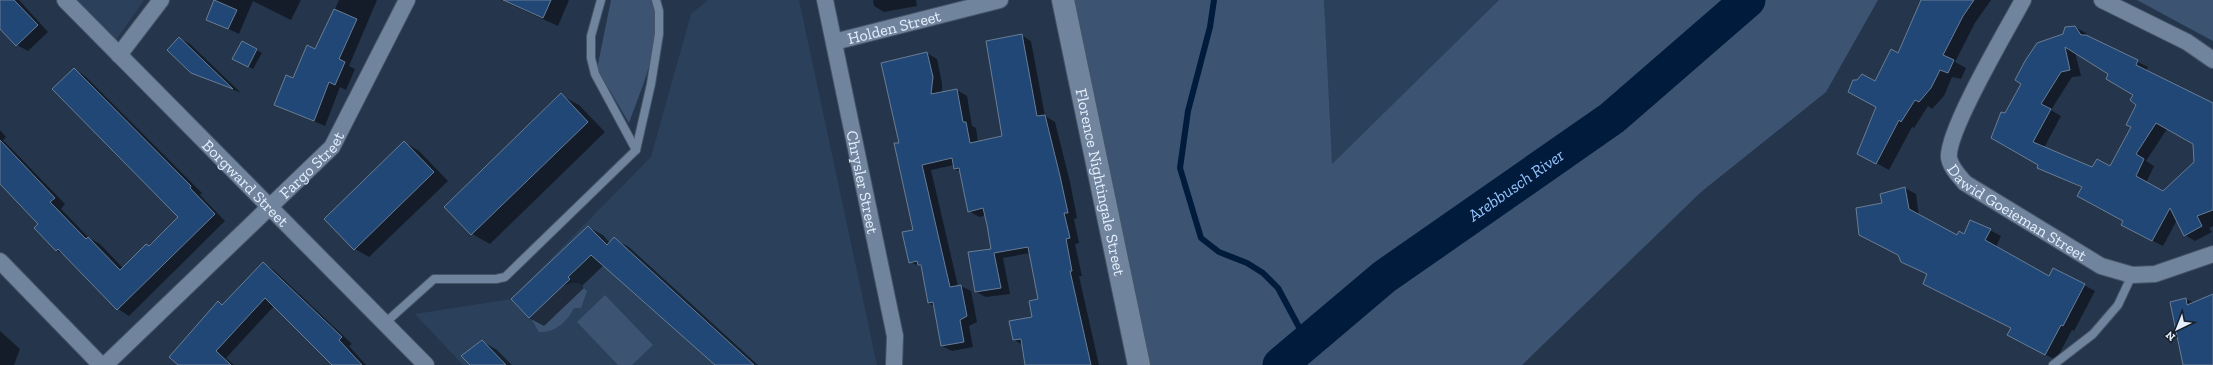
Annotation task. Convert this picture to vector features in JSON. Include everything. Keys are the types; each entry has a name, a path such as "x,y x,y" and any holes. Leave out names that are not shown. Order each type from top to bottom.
{"main road":[{"name":"Florence Nightingale Street","path":"1063,0 1139,365"}],"street":[{"name":"Borgward Street","path":"65,0 269,208 426,365"},
{"path":"119,55 161,0"},
{"name":"Fargo Street","path":"105,365 336,142 408,0"},
{"name":"Chrysler Street","path":"825,0 895,336 894,365"},
{"name":"Holden Street","path":"834,42 1000,0"},
{"name":"Dawid Goeieman Street","path":"2022,0 1975,88 1950,148 1949,158 1955,172 1965,183 1982,194 2101,266 2132,276 2155,274 2213,254"},
{"path":"2102,0 2187,42 2213,60"},
{"path":"0,261 101,365"}],"lane":[{"path":"601,0 591,36 591,58 595,74 636,150"},
{"path":"385,323 434,279 496,279 505,277 636,150 651,84 659,34 659,11 656,0"},
{"path":"2053,365 2093,334 2118,305 2132,276"}],"shaded area":[{"path":"77,0 144,0 116,40"},
{"path":"611,0 657,0 657,31 654,47 629,123 597,69"},
{"path":"708,0 799,0 877,365 463,365 415,314 511,299 651,157 691,14"},
{"path":"1063,0 1324,0 1332,164 1499,0 1878,0 1826,92 1701,192 1522,365 1139,365"},
{"path":"1324,0 1499,0 1331,165"},
{"path":"2137,0 2213,0 2213,41"},
{"path":"572,283 579,283 587,291 581,308 574,308 568,318 555,329 539,332 529,315 559,287"},
{"path":"605,295 653,345 632,365 618,365 577,322"}],"building":[{"path":"0,0 14,0 38,25 16,46 0,29"},
{"path":"214,0 237,10 228,29 206,20"},
{"path":"503,0 551,0 543,18"},
{"path":"1921,0 1974,0 1963,16 1943,55 1954,60 1948,73 1940,70 1931,88 1919,102 1915,100 1901,122 1899,120 1876,164 1857,154 1876,107 1848,92 1853,80 1857,80 1862,74 1875,81 1891,49 1898,53"},
{"path":"334,9 357,19 339,59 345,62 335,85 329,82 314,121 274,105 286,75 293,78 307,45 315,49"},
{"path":"2075,26 2081,35 2086,35 2138,60 2136,65 2213,103 2213,210 2197,216 2202,226 2184,236 2170,208 2152,241 2121,225 2123,221 2077,196 2082,187 2037,168 2038,165 1991,138 2001,112 2005,113 2021,84 2015,80 2037,43 2063,34 2065,27","holes":["2065,47 2108,74 2106,79 2133,95 2130,100 2136,105 2126,125 2131,127 2110,166 2097,159 2092,167 2033,142 2051,109 2041,104 2061,72 2070,70","2156,123 2193,144 2194,162 2163,191 2136,176 2144,159 2136,154"]},
{"path":"1022,34 1037,116 1045,115 1068,213 1064,213 1070,238 1066,239 1072,271 1070,271 1091,365 1025,365 1021,339 1013,340 1009,321 1032,317 1029,301 1038,299 1028,247 994,253 1001,288 975,292 968,252 991,249 987,225 983,208 968,212 959,168 954,169 952,158 922,165 950,287 961,285 967,316 960,320 964,342 941,346 933,302 928,303 921,265 918,265 917,261 909,263 902,232 913,230 894,143 899,143 881,63 927,52 933,77 931,94 957,89 963,122 966,122 970,143 1002,136 986,41"},
{"path":"179,37 233,89 191,73 167,50"},
{"path":"242,41 257,49 248,67 232,59"},
{"path":"74,68 191,186 190,188 215,214 117,310 58,249 56,251 34,228 38,224 0,184 0,140 55,198 50,202 86,239 88,237 120,270 146,244 149,246 178,217 52,89"},
{"path":"561,93 588,122 471,235 444,207"},
{"path":"404,141 434,172 354,250 324,219"},
{"path":"1905,187 1909,209 1957,235 1959,231 1964,234 1970,220 1991,229 1985,240 2049,276 2053,268 2085,284 2063,326 2061,325 2045,355 2007,335 2011,328 1923,284 1927,274 1901,262 1898,255 1859,235 1856,208 1882,203 1880,194"},
{"path":"588,226 607,245 614,237 754,365 715,365 591,255 568,277 570,279 529,318 511,299"},
{"path":"263,262 342,337 339,340 362,365 332,365 265,298 216,351 231,365 178,365 169,357 218,301 222,305"},
{"path":"2213,294 2213,365 2183,365 2170,302 2186,298 2187,305"},
{"path":"482,340 506,365 470,365 461,356"}],"waterway":[{"path":"1214,0 1210,27 1188,111 1180,168 1201,238 1219,252 1247,263 1263,273 1278,288 1307,342"},
{"name":"Arebbusch River","path":"1280,365 1384,277 1612,118 1748,0"}]}
